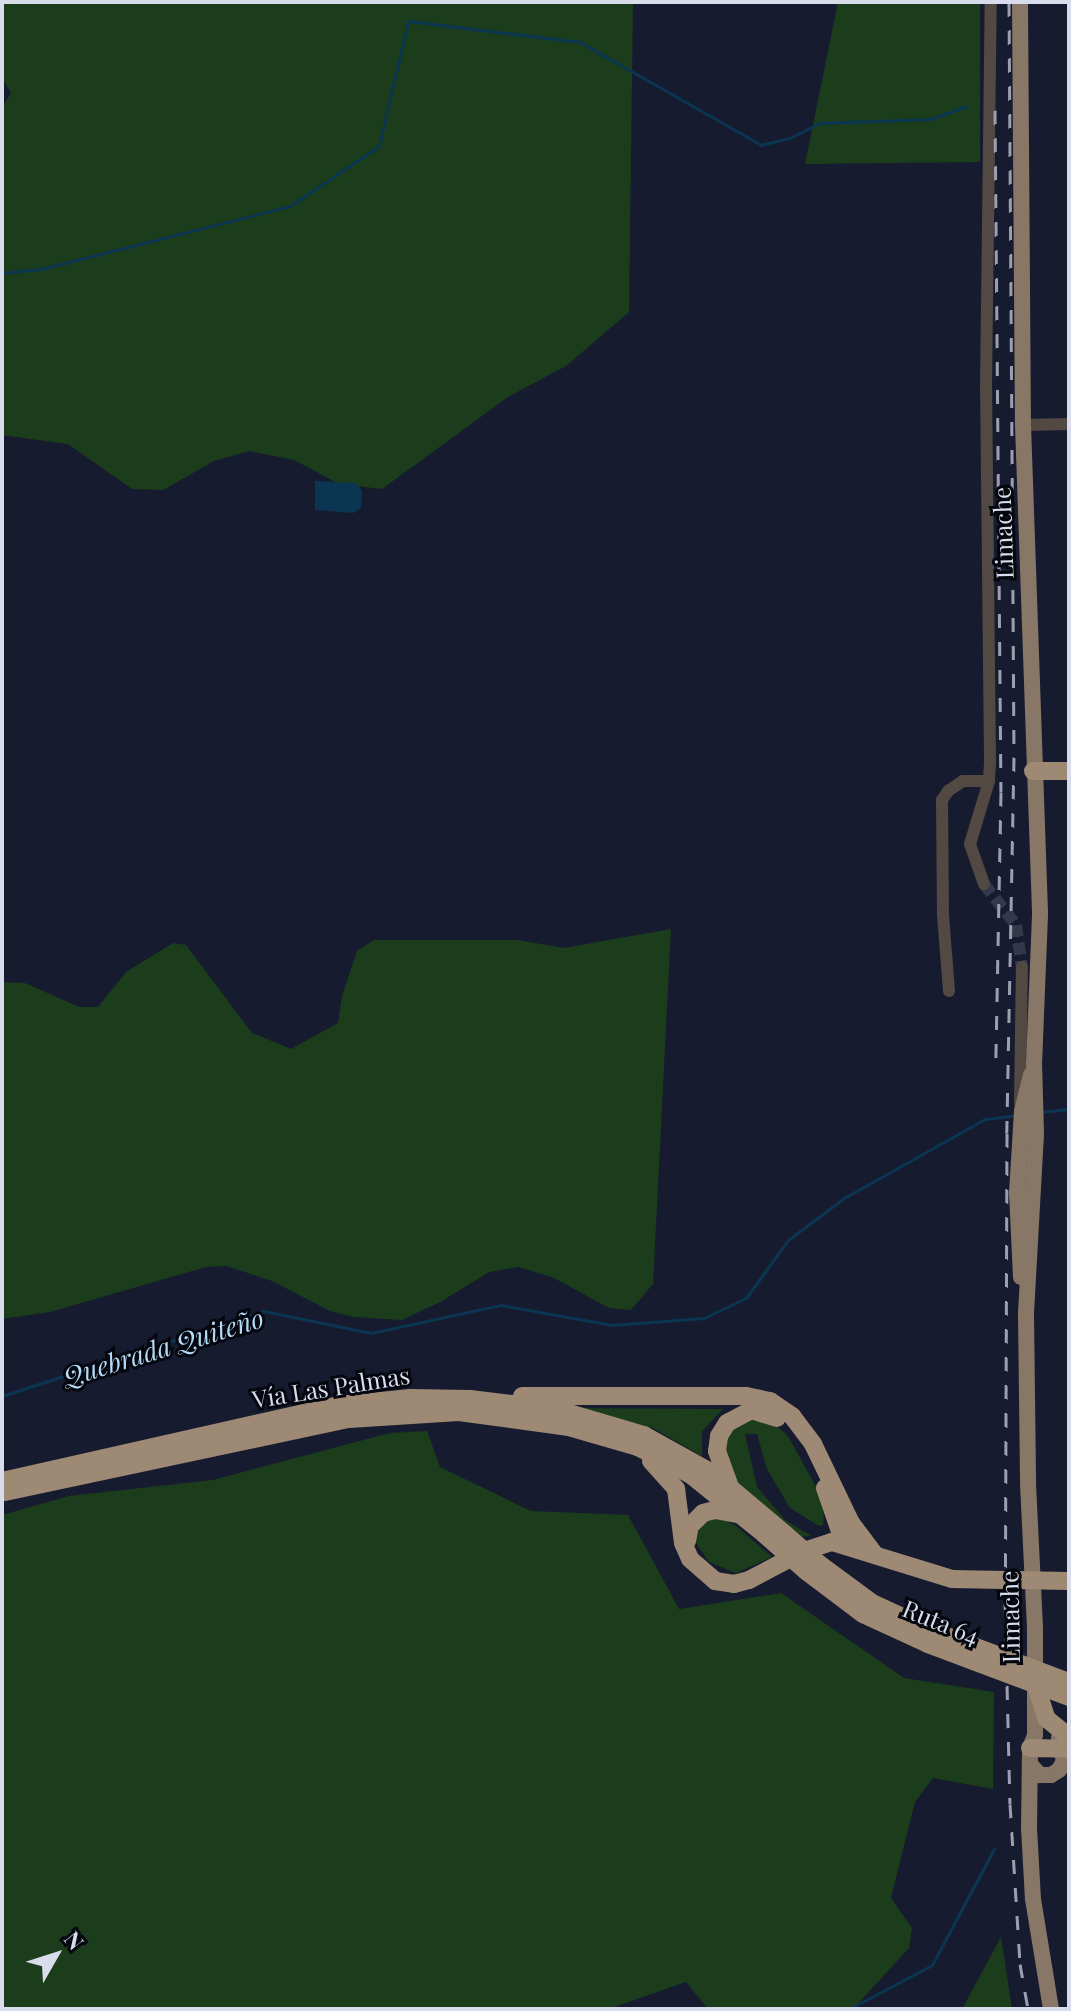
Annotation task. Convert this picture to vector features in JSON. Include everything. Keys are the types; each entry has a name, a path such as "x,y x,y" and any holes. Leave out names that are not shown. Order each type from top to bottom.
{"highway":[{"path":"1033,771 1069,771"},
{"path":"470,1399 585,1395 746,1396 770,1401 792,1416 813,1444 851,1523 874,1554"},
{"name":"Vía Las Palmas","path":"2,1481 340,1405 411,1398 470,1399 555,1409 627,1428 679,1452 730,1487 785,1534 812,1567"},
{"path":"730,1487 717,1451 722,1429 744,1411 764,1412 793,1433 825,1487 835,1543"},
{"name":"Vía Las Palmas","path":"2,1493 186,1451 377,1415 434,1412 484,1414 569,1427 618,1440 691,1475 764,1534 812,1567"},
{"path":"618,1440 659,1467 672,1482 681,1504 682,1537 688,1552 703,1574 715,1581 734,1584 759,1577 804,1551 835,1543 952,1579 1069,1581"},
{"path":"688,1552 690,1526 703,1513 722,1510 745,1518"},
{"name":"Ruta 64","path":"812,1567 931,1638 1069,1697"},
{"name":"Ruta 64","path":"931,1638 1069,1682"},
{"path":"1030,1756 1064,1741 1045,1715 1035,1683"}],"main road":[{"name":"Limache","path":"1020,2 1023,425 1040,915 1034,1062 1026,1102 1031,1136 1018,1251 1026,1314 1035,1683 1035,1735 1030,1756"},
{"name":"Limache","path":"1028,1484 1023,1562 1025,1732 1030,1756 1033,1899 1051,2009"},
{"path":"1030,1756 1040,1775 1056,1773 1062,1766 1064,1741"}],"street":[{"name":"Limache","path":"984,884 970,844 989,781 986,388 991,2"},
{"path":"1023,425 1069,424"},
{"path":"949,991 943,915 942,800 948,791 963,781 989,781"},
{"name":"Limache","path":"1022,967 1026,1102"}],"green space":[{"path":"2,2 633,2 629,312 566,366 508,397 382,489 339,484 294,460 249,451 214,461 163,490 132,489 68,444 2,435 2,107 11,93 2,78"},
{"path":"838,2 980,2 980,162 805,164"},
{"path":"671,929 653,1284 631,1310 609,1308 554,1278 519,1267 489,1272 442,1301 402,1320 354,1317 330,1311 272,1281 227,1266 206,1267 50,1312 2,1319 2,982 25,983 79,1007 98,1007 126,972 173,943 186,945 252,1033 291,1049 338,1023 342,996 357,951 374,940 518,940 564,948"},
{"path":"567,1408 723,1409 702,1431 702,1456 651,1427"},
{"path":"745,1416 770,1420 788,1436 820,1494 824,1517 823,1525 819,1526 790,1508 767,1469 757,1434 745,1434 757,1487 785,1520 811,1536 797,1537 751,1499 731,1476 724,1446 728,1433"},
{"path":"427,1431 440,1467 531,1511 628,1515 679,1609 781,1593 904,1678 994,1692 993,1789 933,1778 915,1802 891,1898 912,1928 909,1948 853,2009 708,2009 686,1982 608,2009 2,2009 2,1515 69,1496 213,1480 390,1433"},
{"path":"720,1517 735,1525 772,1557 736,1573 709,1562 694,1540 705,1519"},
{"path":"1001,1937 1012,2009 962,2009"}],"water":[{"path":"315,481 356,483 362,491 361,508 353,513 315,510"}],"waterway":[{"path":"2,273 41,269 290,206 379,146 408,21 580,42 761,145 790,138 819,123 931,119 967,106"},
{"path":"1041,1112 1069,1109"},
{"name":"Quebrada Quiteño","path":"2,1396 264,1311 371,1333 501,1305 612,1325 704,1318 746,1298 788,1240 844,1198 985,1119 1018,1115"},
{"path":"849,2009 932,1965 994,1849"}],"tunnel":[{"path":"984,884 1016,925 1022,967"}],"railway":[{"path":"1009,2 1014,757 1007,1133 1005,1602 1010,1804 1020,1964 1028,2009"},
{"path":"995,110 1001,792 996,1062"}]}
